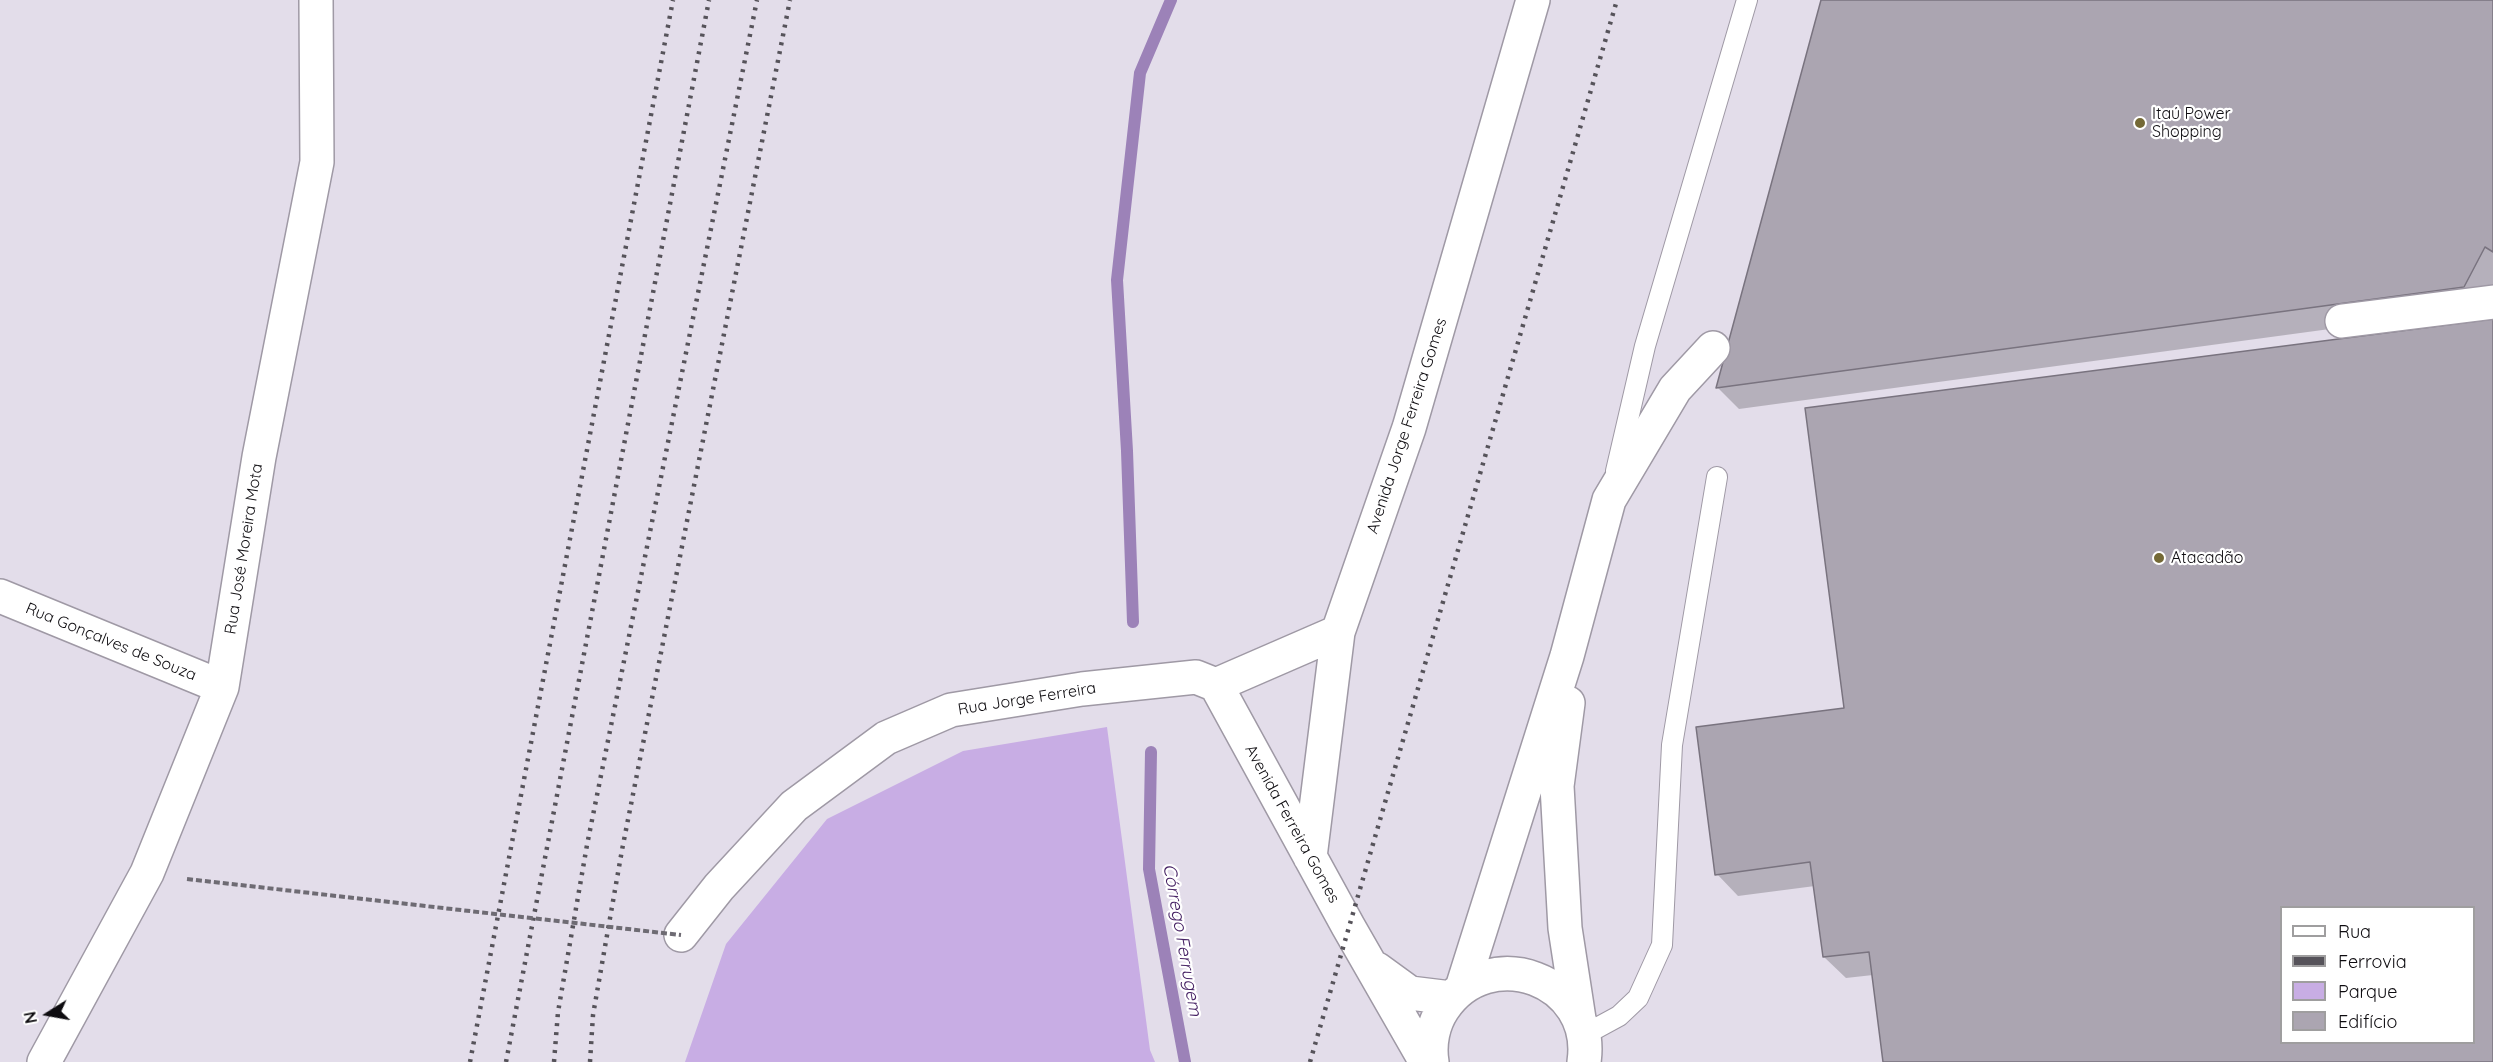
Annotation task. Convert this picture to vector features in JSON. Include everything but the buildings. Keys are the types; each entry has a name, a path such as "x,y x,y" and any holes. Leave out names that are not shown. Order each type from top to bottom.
{"street":[{"name":"Rua José Moreira Mota","path":"44,1062 147,873 222,687 260,458 317,162 315,0"},
{"name":"Avenida Jorge Ferreira Gomes","path":"1310,857 1338,632 1409,428 1533,0"},
{"path":"2342,321 2493,302"},
{"path":"1432,1062 1432,1037 1438,1017 1456,993 1567,656 1609,500 1675,389 1713,348"},
{"name":"Rua Gonçalves de Souza","path":"0,596 222,687"},
{"path":"1216,685 1338,632"},
{"path":"1567,656 1569,697 1557,786 1565,928 1582,1039"},
{"name":"Rua Jorge Ferreira","path":"681,935 720,887 794,806 886,738 951,710 962,708 1082,689 1196,677 1216,685"},
{"name":"Avenida Ferreira Gomes","path":"1216,685 1368,963 1426,1062"},
{"name":"Avenida Ferreira Gomes","path":"1368,963 1410,993 1456,993"},
{"path":"1456,993 1482,977 1505,973 1528,975 1548,985 1566,1000 1582,1039"}],"lane":[{"path":"1609,500 1645,346 1747,0"},
{"path":"1582,1039 1620,1016 1638,998 1662,945 1672,745 1717,477"}],"path":[{"path":"187,879 681,935"}],"green space":[{"path":"1107,727 1150,1050 1155,1062 685,1062 726,944 827,819 963,751"}],"waterway":[{"path":"1133,622 1127,451 1117,280 1140,73 1171,0"},
{"name":"Córrego Ferrugem","path":"1151,752 1149,869 1185,1062"}],"railway":[{"path":"470,1062 673,0"},
{"path":"506,1062 709,0"},
{"path":"554,1062 558,1012 587,845 757,0"},
{"path":"590,1062 593,1015 622,850 790,0"},
{"path":"1310,1062 1617,0"}],"place":[{"name":"Itaú Power Shopping","path":"2140,123"},
{"name":"Atacadão","path":"2159,558"}]}
